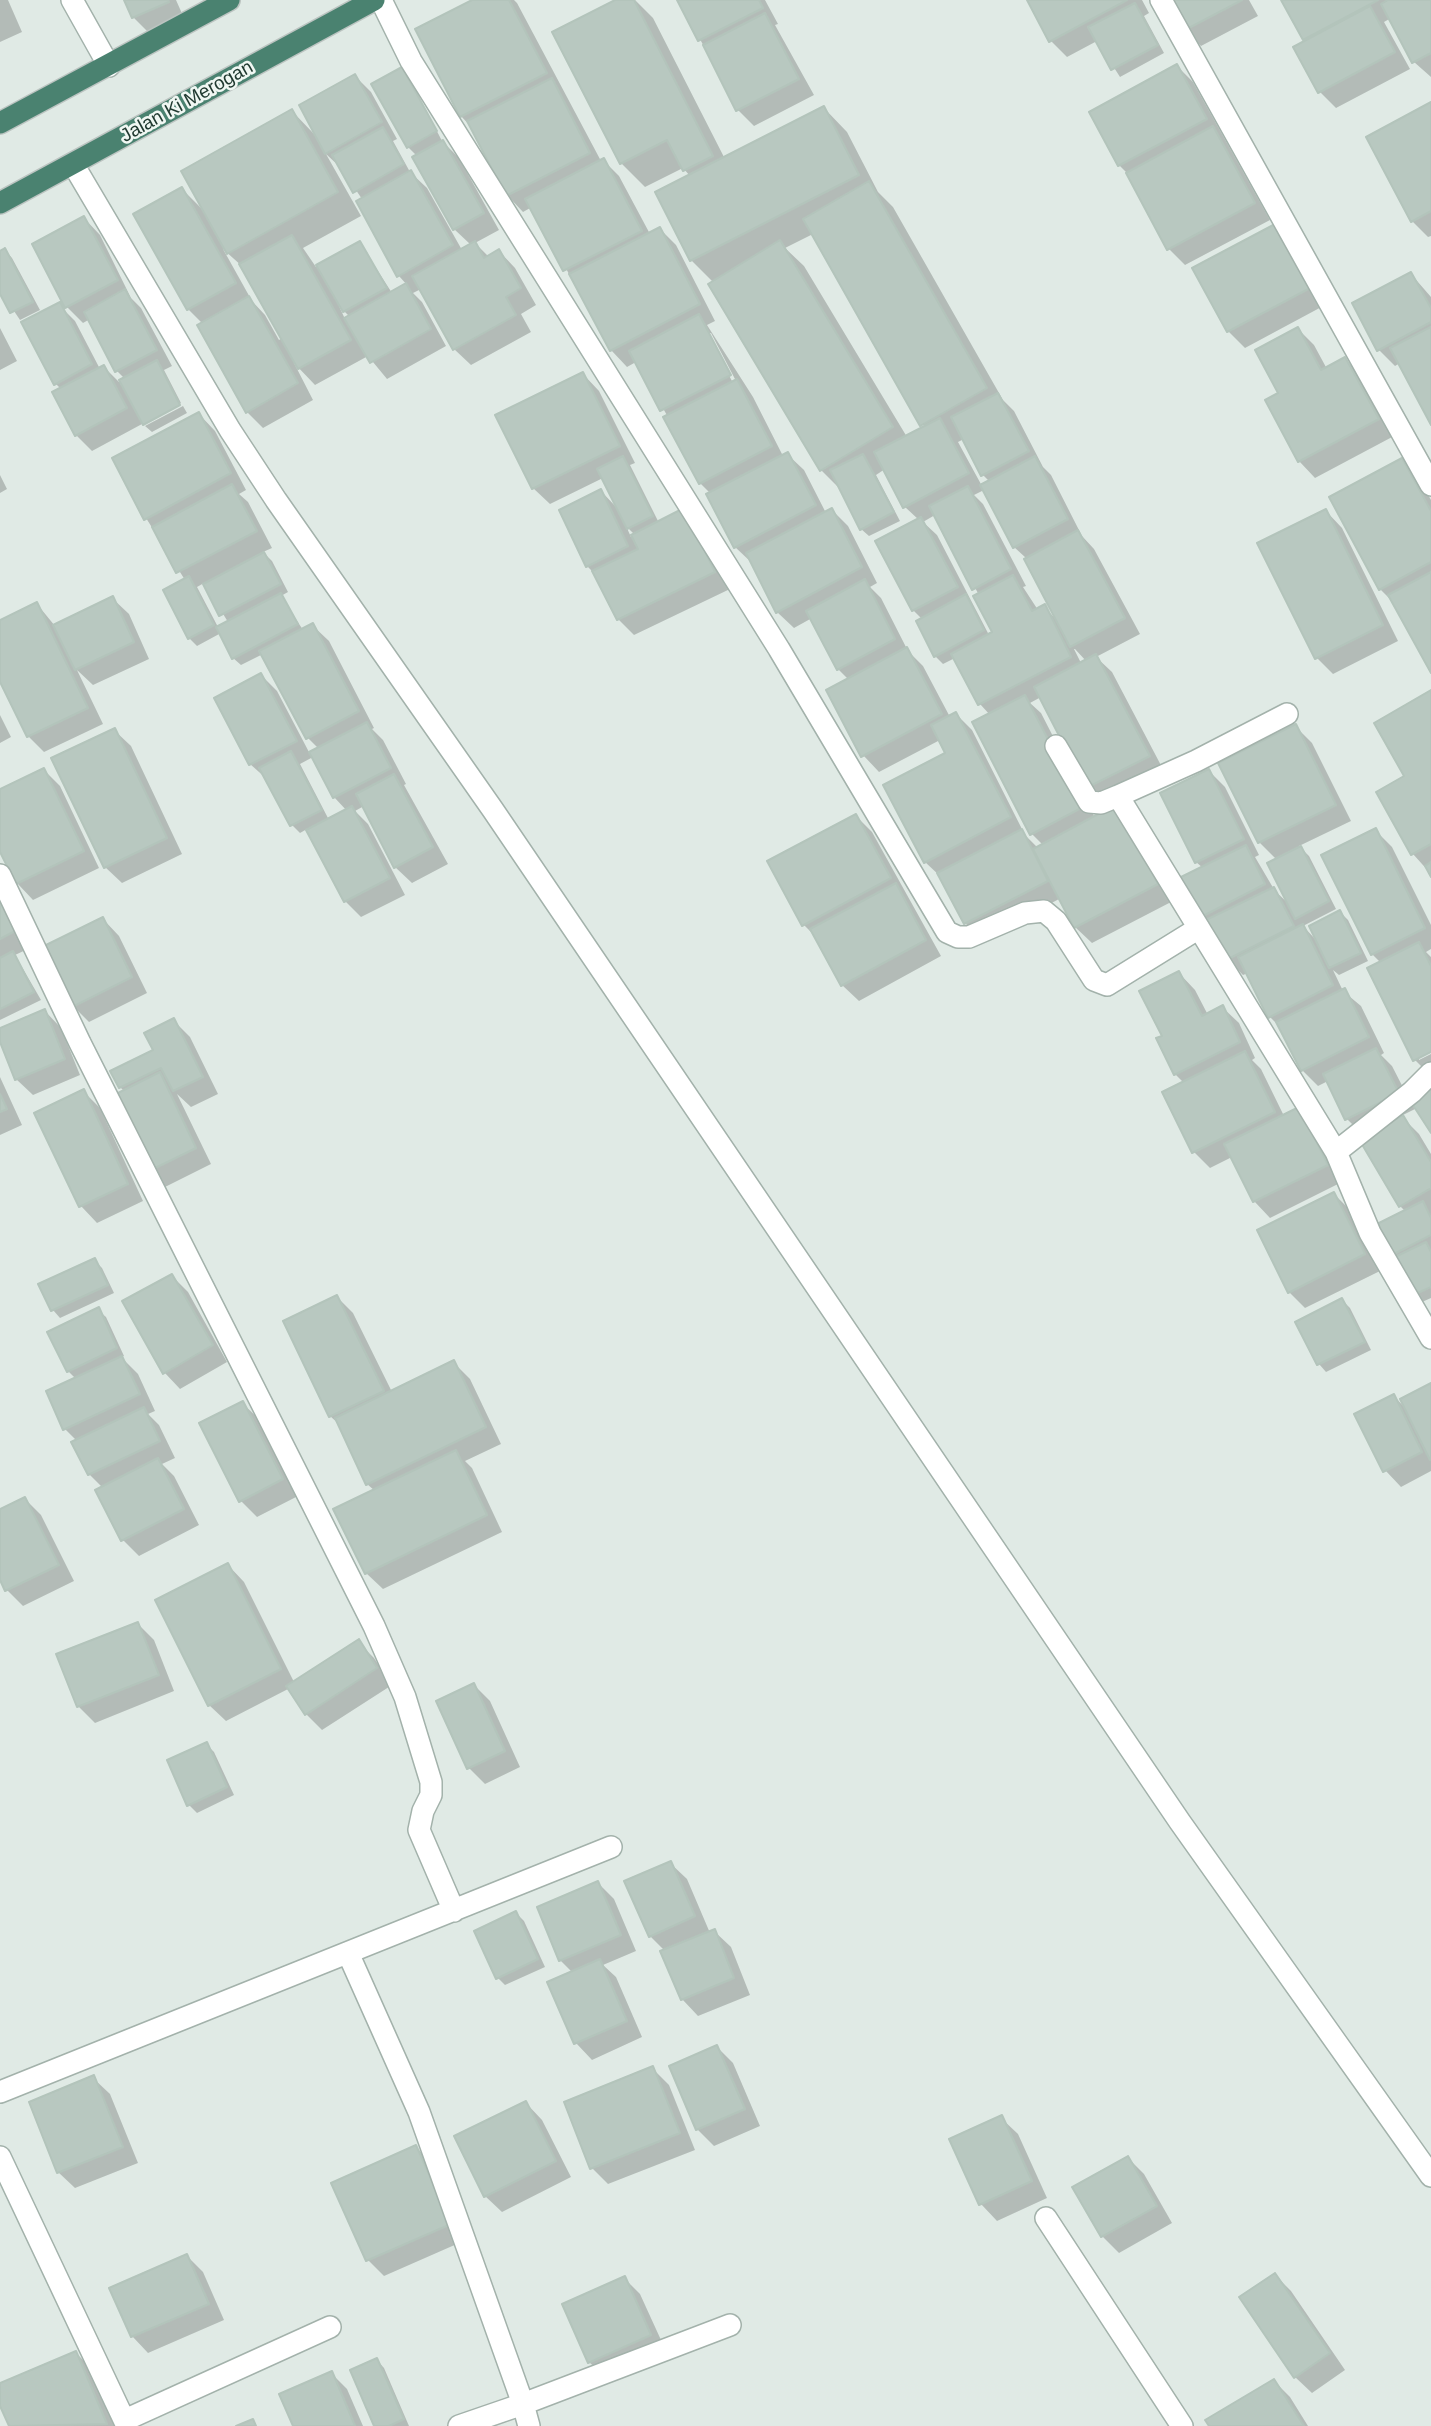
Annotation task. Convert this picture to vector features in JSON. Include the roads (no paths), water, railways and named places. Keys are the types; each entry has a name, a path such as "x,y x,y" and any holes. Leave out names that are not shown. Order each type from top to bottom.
{"highway":[{"path":"0,123 229,0"},
{"name":"Jalan Ki Merogan","path":"0,203 374,0"}],"street":[{"path":"72,0 109,66"},
{"path":"381,0 411,61 779,649 947,932 958,937 969,937 1025,913 1044,911 1056,921 1094,980 1107,985 1199,928"},
{"path":"1161,0 1431,485"},
{"path":"73,164 230,430 268,488 493,810 1172,1810 1431,2176"},
{"path":"1056,746 1089,802 1101,803 1196,761 1287,714"},
{"path":"1118,796 1336,1152 1370,1233 1431,1338"},
{"path":"0,875 80,1043 374,1626 405,1697 431,1782 432,1795 423,1811 418,1830 454,1911"},
{"path":"1336,1152 1412,1092 1431,1073"},
{"path":"0,2092 611,1847"},
{"path":"348,1953 419,2112 529,2426"},
{"path":"0,2157 126,2423 330,2327"},
{"path":"1046,2218 1182,2426"},
{"path":"459,2426 730,2325"}]}
